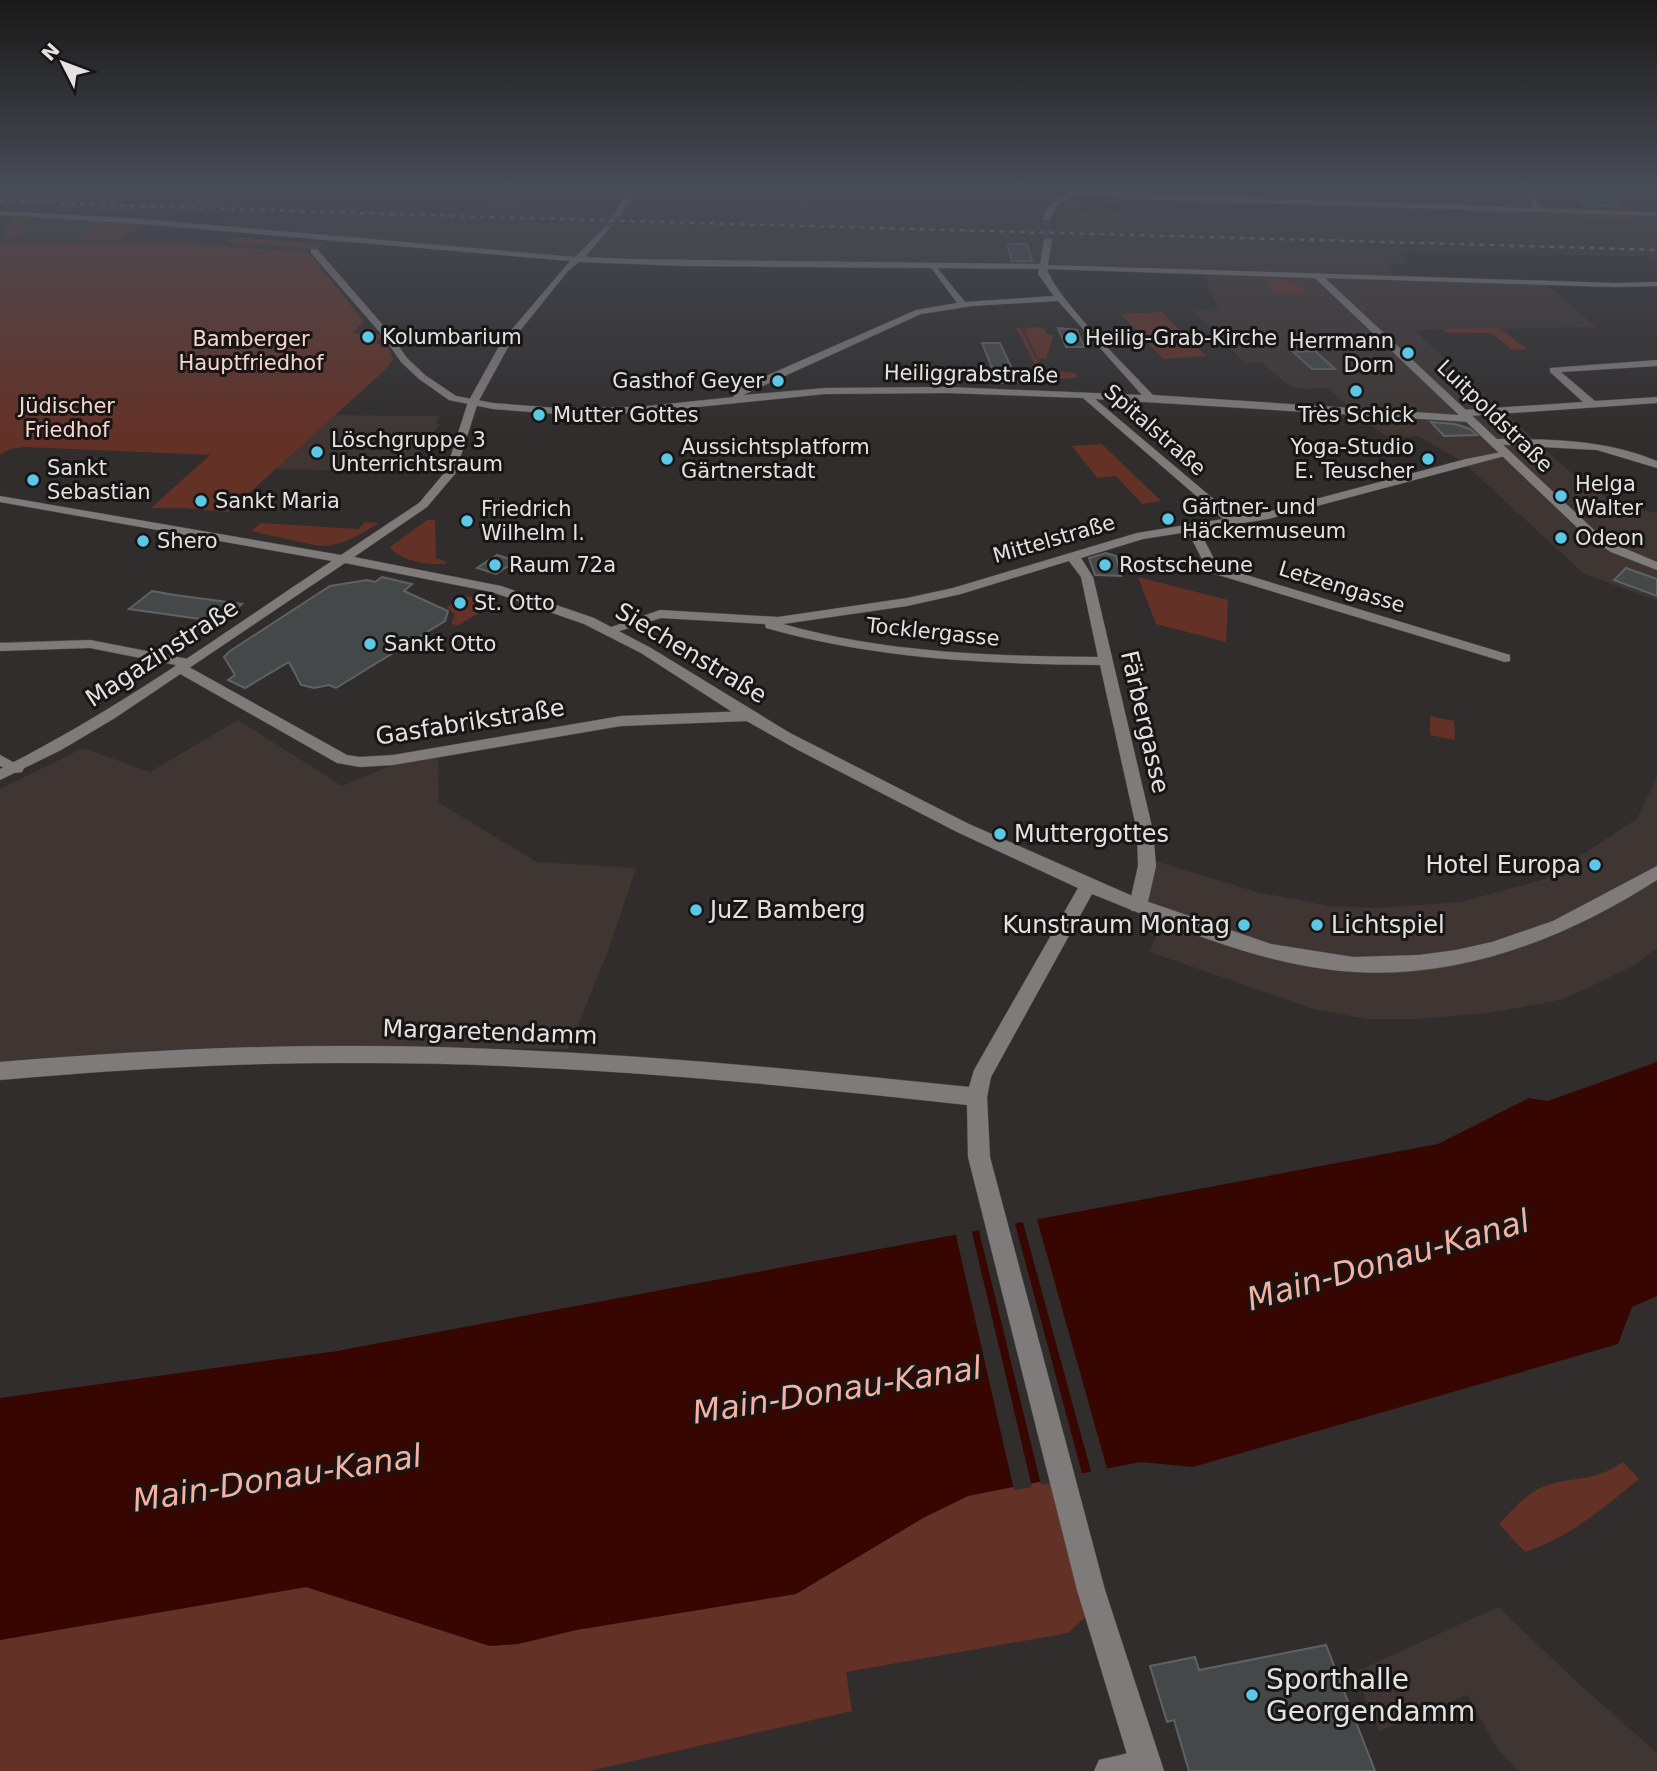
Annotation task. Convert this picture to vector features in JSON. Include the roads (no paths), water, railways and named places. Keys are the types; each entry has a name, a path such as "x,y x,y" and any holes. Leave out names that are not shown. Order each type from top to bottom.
{"street":[{"name":"Heiliggrabstraße","path":"331,272 411,366 442,393 473,402 573,411 638,410 825,391 910,390 1150,398 1467,416 1657,400"},
{"name":"Magazinstraße","path":"0,775 110,715 413,513 439,488 456,461 473,402 514,330 563,272"},
{"path":"938,272 962,304"},
{"path":"1042,272 1060,298 1150,398"},
{"path":"1185,272 1657,284"},
{"name":"Luitpoldstraße","path":"1318,276 1597,539 1657,566"},
{"path":"740,400 738,394 746,388 903,318 962,304 1060,298"},
{"path":"1593,405 1553,370 1657,363"},
{"name":"Spitalstraße","path":"1086,396 1231,520"},
{"path":"1494,442 1584,443 1637,456 1657,465"},
{"name":"Mittelstraße","path":"610,630 660,614 758,620 827,615 934,597 1141,536 1268,515 1470,461 1507,454"},
{"name":"Siechenstraße","path":"4,500 485,586 610,630 645,649 748,716 987,841 1087,887 1216,935 1271,951 1321,961 1379,965 1469,955 1503,947 1569,924 1657,872"},
{"name":"Letzengasse","path":"1191,526 1208,559 1219,571 1505,658"},
{"name":"Färbergasse","path":"1070,555 1079,562 1087,577 1145,831 1147,866 1139,906"},
{"name":"Tocklergasse","path":"758,620 814,638 901,652 976,659 1107,661"},
{"name":"Gasfabrikstraße","path":"0,647 90,644 184,666 343,759 360,762 393,760 485,746 621,721 748,716"},
{"path":"0,760 16,768"},
{"path":"1087,887 986,1065 977,1097 979,1157 1091,1590 1147,1767 1110,1771"},
{"name":"Margaretendamm","path":"0,1071 229,1055 433,1054 660,1065 785,1075 977,1097"}],"water":[{"name":"Main-Donau-Kanal","path":"1657,1062 1657,1296 1632,1307 1618,1344 1193,1467 1140,1462 968,1496 923,1518 796,1594 576,1630 518,1644 490,1646 306,1587 0,1640 0,1398 337,1351 1438,1144 1529,1098 1548,1101"}],"place":[{"name":"Kolumbarium","path":"368,337"},
{"name":"Heilig-Grab-Kirche","path":"1071,338"},
{"name":"Herrmann Dorn","path":"1408,353"},
{"name":"Gasthof Geyer","path":"778,381"},
{"name":"Très Schick","path":"1356,391"},
{"name":"Mutter Gottes","path":"539,415"},
{"name":"Löschgruppe 3 Unterrichtsraum","path":"317,452"},
{"name":"Aussichtsplatform Gärtnerstadt","path":"667,459"},
{"name":"Yoga-Studio E. Teuscher","path":"1428,459"},
{"name":"Sankt Sebastian","path":"33,480"},
{"name":"Helga Walter","path":"1561,496"},
{"name":"Sankt Maria","path":"201,501"},
{"name":"Gärtner- und Häckermuseum","path":"1168,519"},
{"name":"Friedrich Wilhelm I.","path":"467,521"},
{"name":"Odeon","path":"1561,538"},
{"name":"Shero","path":"143,541"},
{"name":"Raum 72a","path":"495,565"},
{"name":"Rostscheune","path":"1105,565"},
{"name":"St. Otto","path":"460,603"},
{"name":"Sankt Otto","path":"370,644"},
{"name":"Muttergottes","path":"1000,834"},
{"name":"Hotel Europa","path":"1595,865"},
{"name":"JuZ Bamberg","path":"696,910"},
{"name":"Kunstraum Montag","path":"1244,925"},
{"name":"Lichtspiel","path":"1317,925"},
{"name":"Sporthalle Georgendamm","path":"1252,1695"}],"park label":[{"name":"Bamberger Hauptfriedhof","path":"251,351"},
{"name":"Jüdischer Friedhof","path":"67,418"}]}
